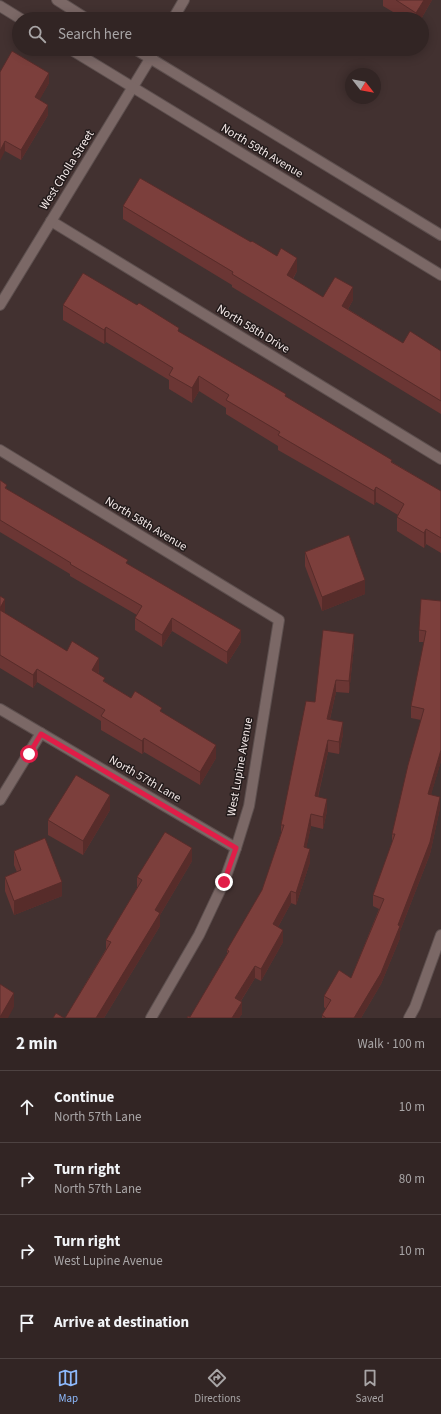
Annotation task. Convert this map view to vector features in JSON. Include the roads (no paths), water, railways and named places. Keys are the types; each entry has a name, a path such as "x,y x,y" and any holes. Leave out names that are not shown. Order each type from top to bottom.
{"street":[{"path":"57,0 76,12"},
{"path":"177,12 184,0"},
{"path":"0,6 12,13"},
{"name":"North 59th Avenue","path":"81,56 441,275"},
{"name":"North 59th Avenue","path":"147,56 441,235"},
{"name":"West Cholla Street","path":"0,305 150,58"},
{"name":"North 58th Drive","path":"51,222 441,459"},
{"name":"North 58th Avenue","path":"0,450 279,620"},
{"name":"West Lupine Avenue","path":"151,1018 199,935 224,882 236,848 249,806 279,620"},
{"name":"North 57th Lane","path":"0,709 236,848"},
{"path":"0,800 41,734"},
{"path":"409,1018 416,1006 441,935"}]}
